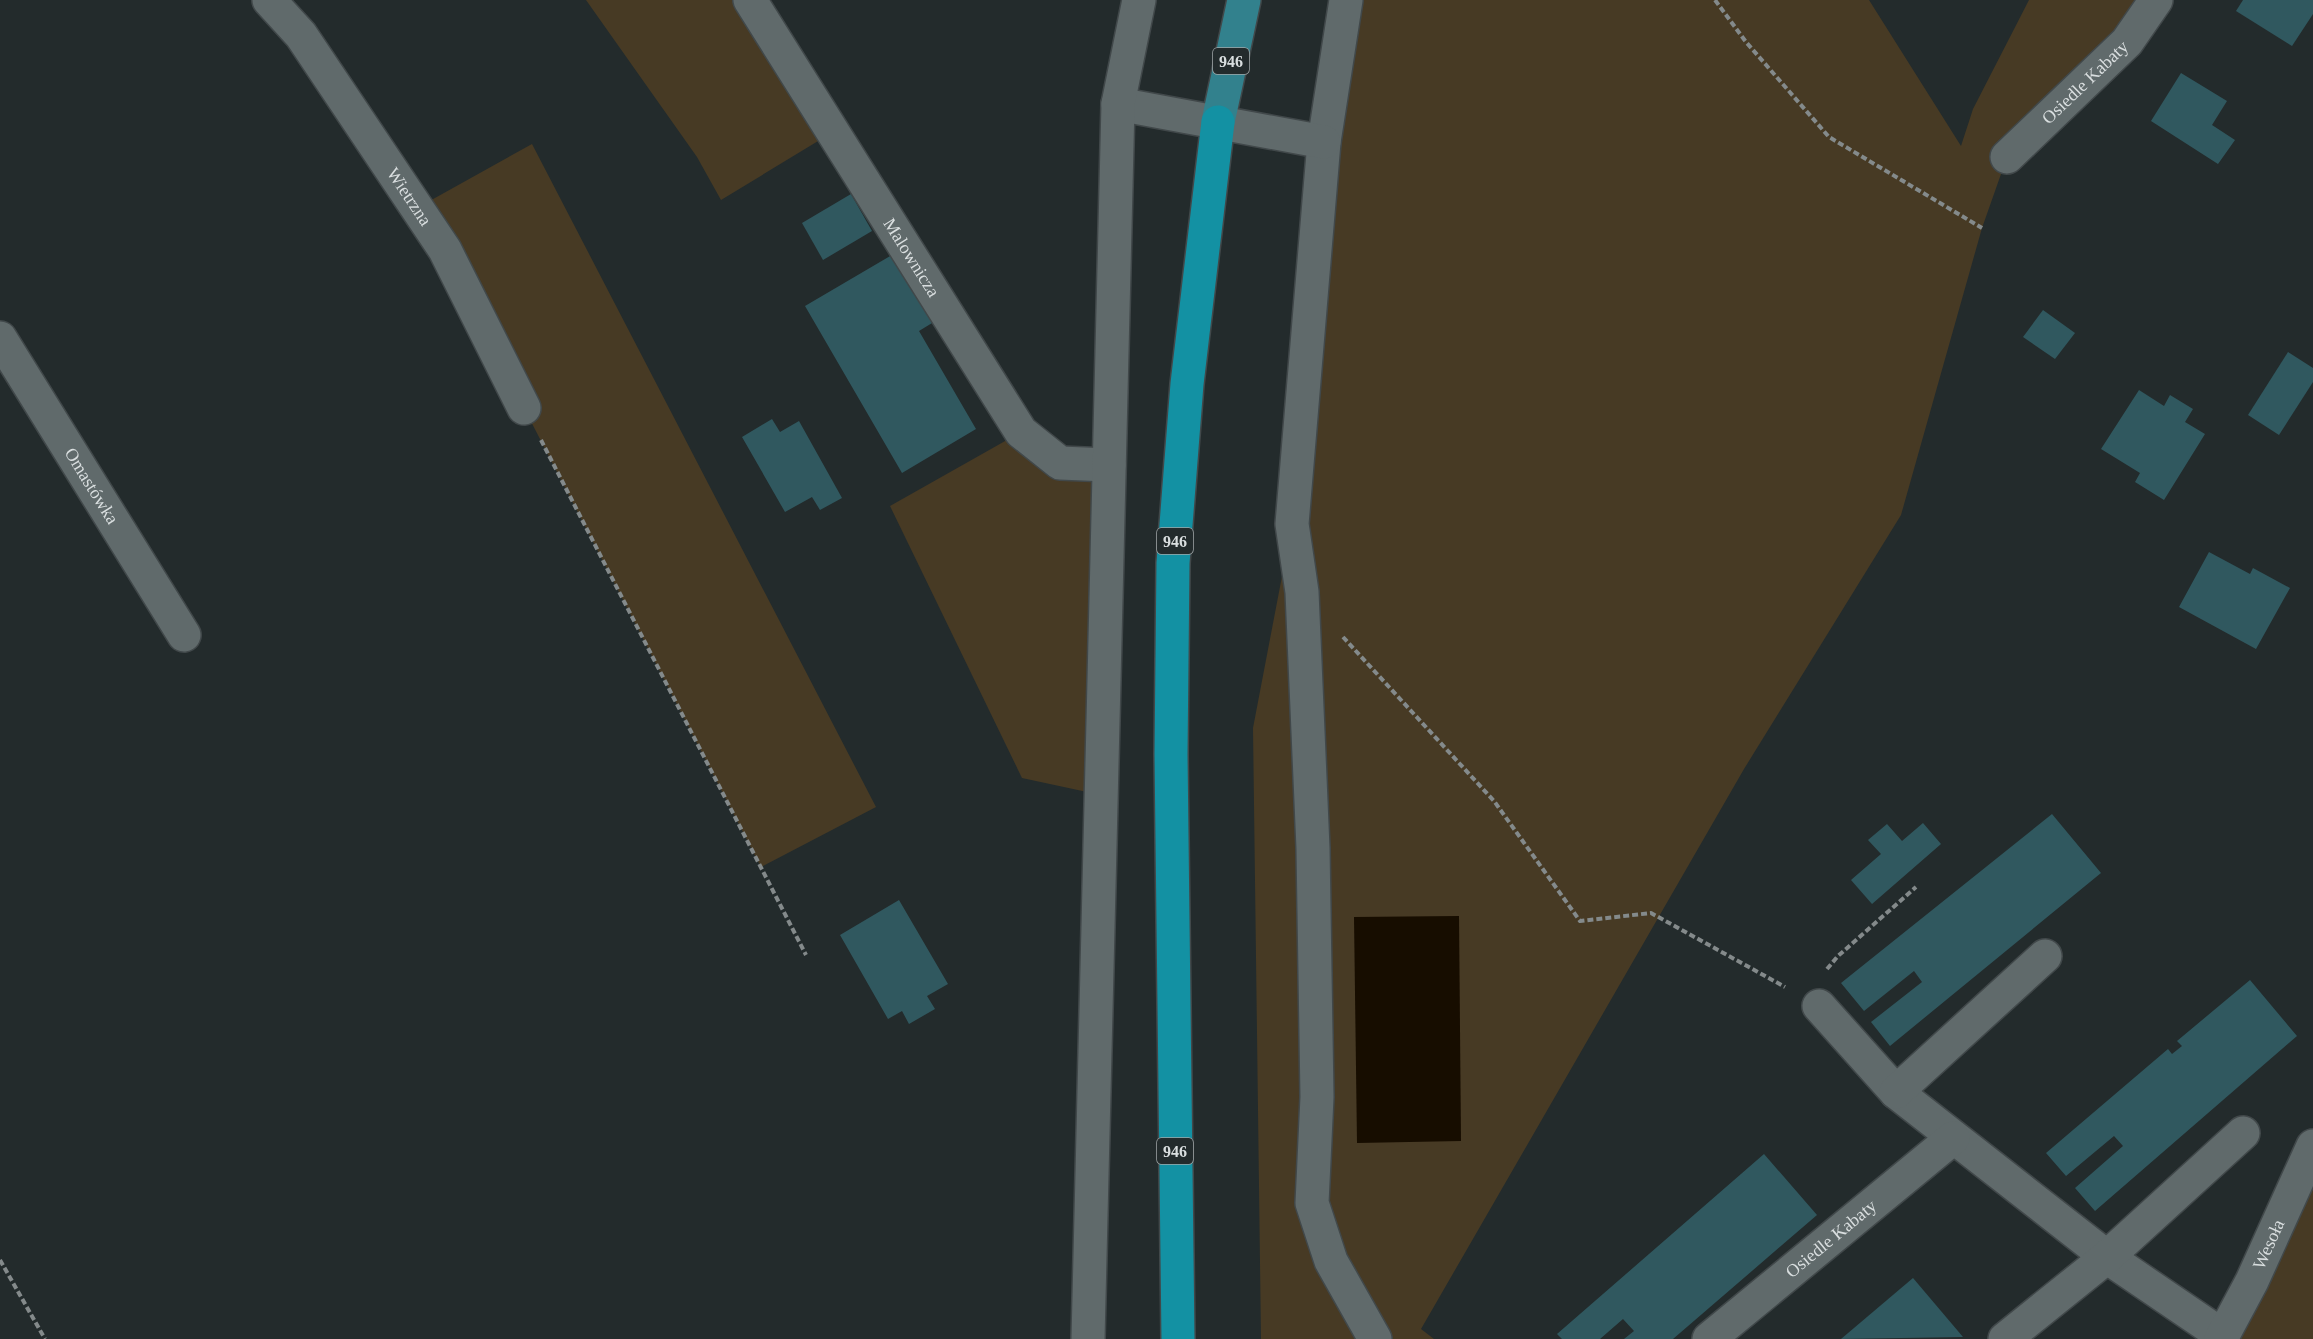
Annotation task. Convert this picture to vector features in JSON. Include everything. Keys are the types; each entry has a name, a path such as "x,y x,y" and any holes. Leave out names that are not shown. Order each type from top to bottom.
{"highway":[{"name":"946","path":"1178,1339 1171,754 1173,563 1186,384 1218,122"}],"main road":[{"name":"946","path":"1218,122 1244,0"}],"street":[{"name":"Wietrzna","path":"269,0 301,35 445,250 524,408"},
{"name":"Malownicza","path":"750,0 1021,432 1060,463 1109,465"},
{"path":"1088,1339 1118,104 1139,0"},
{"path":"1346,0 1324,142 1292,524 1302,592 1313,848 1317,1097 1312,1203 1331,1261 1375,1339"},
{"name":"Osiedle Kabaty","path":"2007,157 2127,42 2156,0"},
{"path":"1118,104 1324,142"},
{"name":"Omastówka","path":"0,338 184,635"},
{"path":"1896,1092 2045,956"},
{"path":"1819,1006 1896,1092 2107,1257 2222,1337"},
{"path":"2004,1339 2107,1257 2243,1133"},
{"name":"Osiedle Kabaty","path":"1708,1339 1953,1138"},
{"name":"Wesoła","path":"2222,1337 2252,1281 2313,1146"}],"path":[{"path":"1715,0 1746,42 1830,137 1982,228"},
{"path":"524,408 806,955"},
{"path":"1342,636 1494,801 1580,921 1651,914 1819,1006 1821,982 1828,967 1916,887"},
{"path":"0,1260 45,1339"}],"shaded area":[{"path":"586,0 749,0 833,132 721,200 697,157"},
{"path":"1346,0 1869,0 1961,146 1973,109 2029,0 2156,0 2007,157 1982,228 1901,515 1744,769 1421,1329 1434,1339 1261,1339 1253,728 1292,524"},
{"path":"532,144 876,807 761,867 524,408 417,208"},
{"path":"1021,432 1109,465 1101,795 1022,778 890,506"},
{"path":"1459,916 1461,1141 1357,1143 1354,917"},
{"path":"2313,1167 2313,1339 2221,1339"}],"building":[{"path":"2243,0 2313,0 2313,14 2292,46 2236,11"},
{"path":"2181,73 2227,101 2212,125 2235,140 2218,164 2151,121"},
{"path":"851,194 872,231 823,260 802,223"},
{"path":"897,252 937,320 919,331 976,429 902,473 805,306"},
{"path":"2043,310 2075,333 2055,359 2023,337"},
{"path":"2288,352 2313,368 2313,382 2279,435 2248,415"},
{"path":"2139,390 2164,406 2170,395 2193,409 2185,422 2205,434 2164,500 2135,482 2140,473 2101,449"},
{"path":"772,419 780,432 799,421 842,498 820,510 812,497 785,512 742,437"},
{"path":"2209,552 2250,574 2253,568 2290,588 2256,649 2179,607"},
{"path":"2052,814 2101,873 1890,1046 1871,1022 1922,982 1914,971 1864,1011 1841,983"},
{"path":"1923,823 1941,844 1872,904 1851,880 1881,854 1868,840 1887,824 1902,841"},
{"path":"899,900 948,984 927,996 935,1009 909,1024 902,1011 888,1019 840,935"},
{"path":"2250,980 2297,1036 2095,1211 2075,1188 2123,1146 2114,1136 2066,1176 2046,1153 2168,1049 2172,1054 2182,1046 2177,1041"},
{"path":"1764,1154 1817,1215 1673,1339 1624,1339 1634,1331 1623,1319 1600,1339 1562,1339 1557,1334"},
{"path":"1913,1278 1963,1337 1841,1339"}]}
